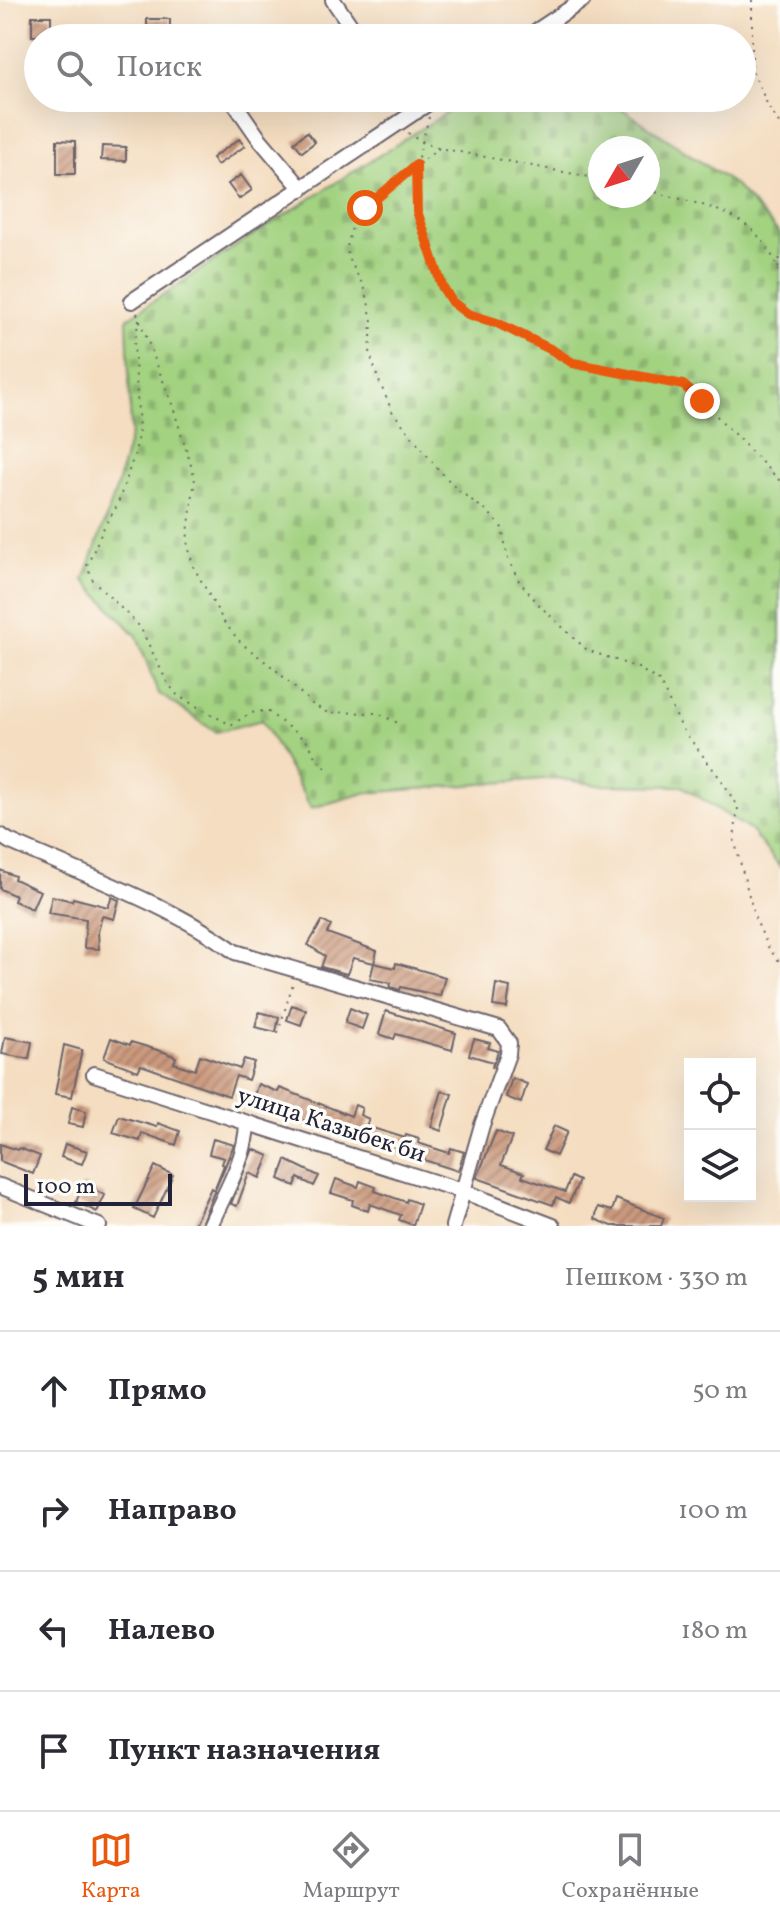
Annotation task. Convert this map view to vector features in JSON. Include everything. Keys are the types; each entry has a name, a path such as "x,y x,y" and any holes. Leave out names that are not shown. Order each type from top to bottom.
{"street":[{"path":"333,0 349,24"},
{"path":"547,24 583,0"},
{"path":"241,112 302,189"},
{"path":"132,301 416,112"},
{"path":"3,838 177,916 235,952 499,1029 509,1043 508,1054 453,1226"},
{"name":"улица Казыбек би","path":"94,1074 462,1191 553,1226"},
{"path":"210,1226 233,1178 247,1136 247,1123"},
{"path":"0,1186 99,1226"}],"path":[{"path":"752,0 752,24"},
{"path":"756,79 780,125"},
{"path":"432,112 416,165 417,211 442,286 452,302 468,314 497,323 573,363 683,385 780,481"},
{"path":"401,122 408,133 421,142 439,148 588,177"},
{"path":"439,148 365,208 352,227 347,247 348,257 366,291 372,321 370,354 392,411 438,469 502,528 508,559 519,581 541,607 587,650 638,668 659,681 683,730 723,782 738,808 734,839 755,918 769,949 780,962"},
{"path":"660,193 731,214 757,232 780,277"},
{"path":"778,269 780,257"},
{"path":"132,301 195,478 187,541 193,566 224,622 241,643 275,669 312,704 326,712 377,713 402,725"},
{"path":"139,319 134,345 139,429 135,453 117,506 91,553 87,566 92,579 140,627 167,682 178,696 231,725 251,713 267,711 309,743 315,757 328,769"},
{"path":"278,1033 296,970"}],"green space":[{"path":"448,112 627,112 735,185 780,234 780,867 751,831 682,786 598,785 556,778 365,793 311,808 262,720 216,732 158,693 137,636 84,580 115,493 131,433 127,319 242,242"}],"building":[{"path":"32,16 51,16 51,24 32,24"},
{"path":"147,19 170,19 170,24 147,24"},
{"path":"307,132 315,142 302,152 294,142"},
{"path":"239,139 245,146 217,165 212,158"},
{"path":"57,140 75,141 75,174 57,174"},
{"path":"102,146 126,147 126,161 101,160"},
{"path":"241,175 252,190 239,199 228,184"},
{"path":"0,870 40,891 32,909 14,901 16,896 0,889"},
{"path":"52,896 108,907 112,897 119,900 114,919 102,916 98,932 99,949 84,948 86,919 48,913"},
{"path":"322,921 331,926 327,933 377,951 374,963 353,958 347,974 321,967 325,956 308,945"},
{"path":"374,963 395,968 396,963 445,977 440,996 401,987 400,990 390,987 391,983 370,979"},
{"path":"496,984 510,987 507,1008 493,1006"},
{"path":"292,1005 306,1010 301,1025 287,1020"},
{"path":"350,1008 367,1015 362,1029 345,1023"},
{"path":"386,1011 456,1033 452,1050 396,1034 394,1039 379,1034"},
{"path":"259,1012 279,1017 276,1032 255,1027"},
{"path":"5,1037 32,1042 29,1059 2,1054"},
{"path":"111,1038 164,1052 176,1057 174,1063 195,1070 200,1055 240,1069 244,1059 254,1062 248,1080 236,1076 229,1096 141,1065 138,1071 104,1058"},
{"path":"474,1039 490,1043 488,1048 498,1051 492,1068 493,1062 469,1055"},
{"path":"64,1045 82,1050 72,1097 55,1094"},
{"path":"512,1078 527,1084 521,1103 506,1097"},
{"path":"258,1084 278,1092 280,1088 351,1116 355,1105 362,1108 360,1115 369,1119 366,1126 419,1139 418,1143 449,1153 451,1148 464,1152 458,1171 295,1117 297,1113 269,1100 267,1108 251,1103"},
{"path":"442,1091 452,1094 441,1131 431,1127"},
{"path":"72,1107 86,1111 83,1127 68,1124"},
{"path":"119,1116 157,1127 158,1123 180,1131 176,1145 142,1133 140,1141 113,1133"},
{"path":"554,1126 567,1132 556,1156 543,1150"},
{"path":"496,1131 512,1137 501,1165 524,1173 522,1177 565,1192 571,1177 579,1181 569,1203 556,1197 553,1205 477,1178"},
{"path":"213,1139 234,1145 200,1226 193,1226 211,1188 214,1190 224,1165 224,1158 209,1154"},
{"path":"0,1144 40,1156 33,1174 0,1161"},
{"path":"65,1144 87,1151 82,1164 61,1157"},
{"path":"253,1149 269,1156 260,1178 249,1173 237,1206 231,1204"},
{"path":"286,1160 319,1176 314,1186 298,1178 295,1186 279,1179"},
{"path":"155,1166 173,1175 153,1218 134,1209"},
{"path":"336,1179 358,1187 360,1181 376,1187 375,1191 420,1204 413,1225 399,1220 401,1215 370,1204 368,1211 352,1205 353,1200 331,1193"},
{"path":"83,1185 105,1195 97,1212 76,1202"},
{"path":"616,1199 664,1218 661,1226 612,1226 595,1219 598,1207 612,1211"}],"route":[{"path":"365,208 416,165 417,211 442,286 452,302 468,314 497,323 573,363 683,385 702,401"}]}
